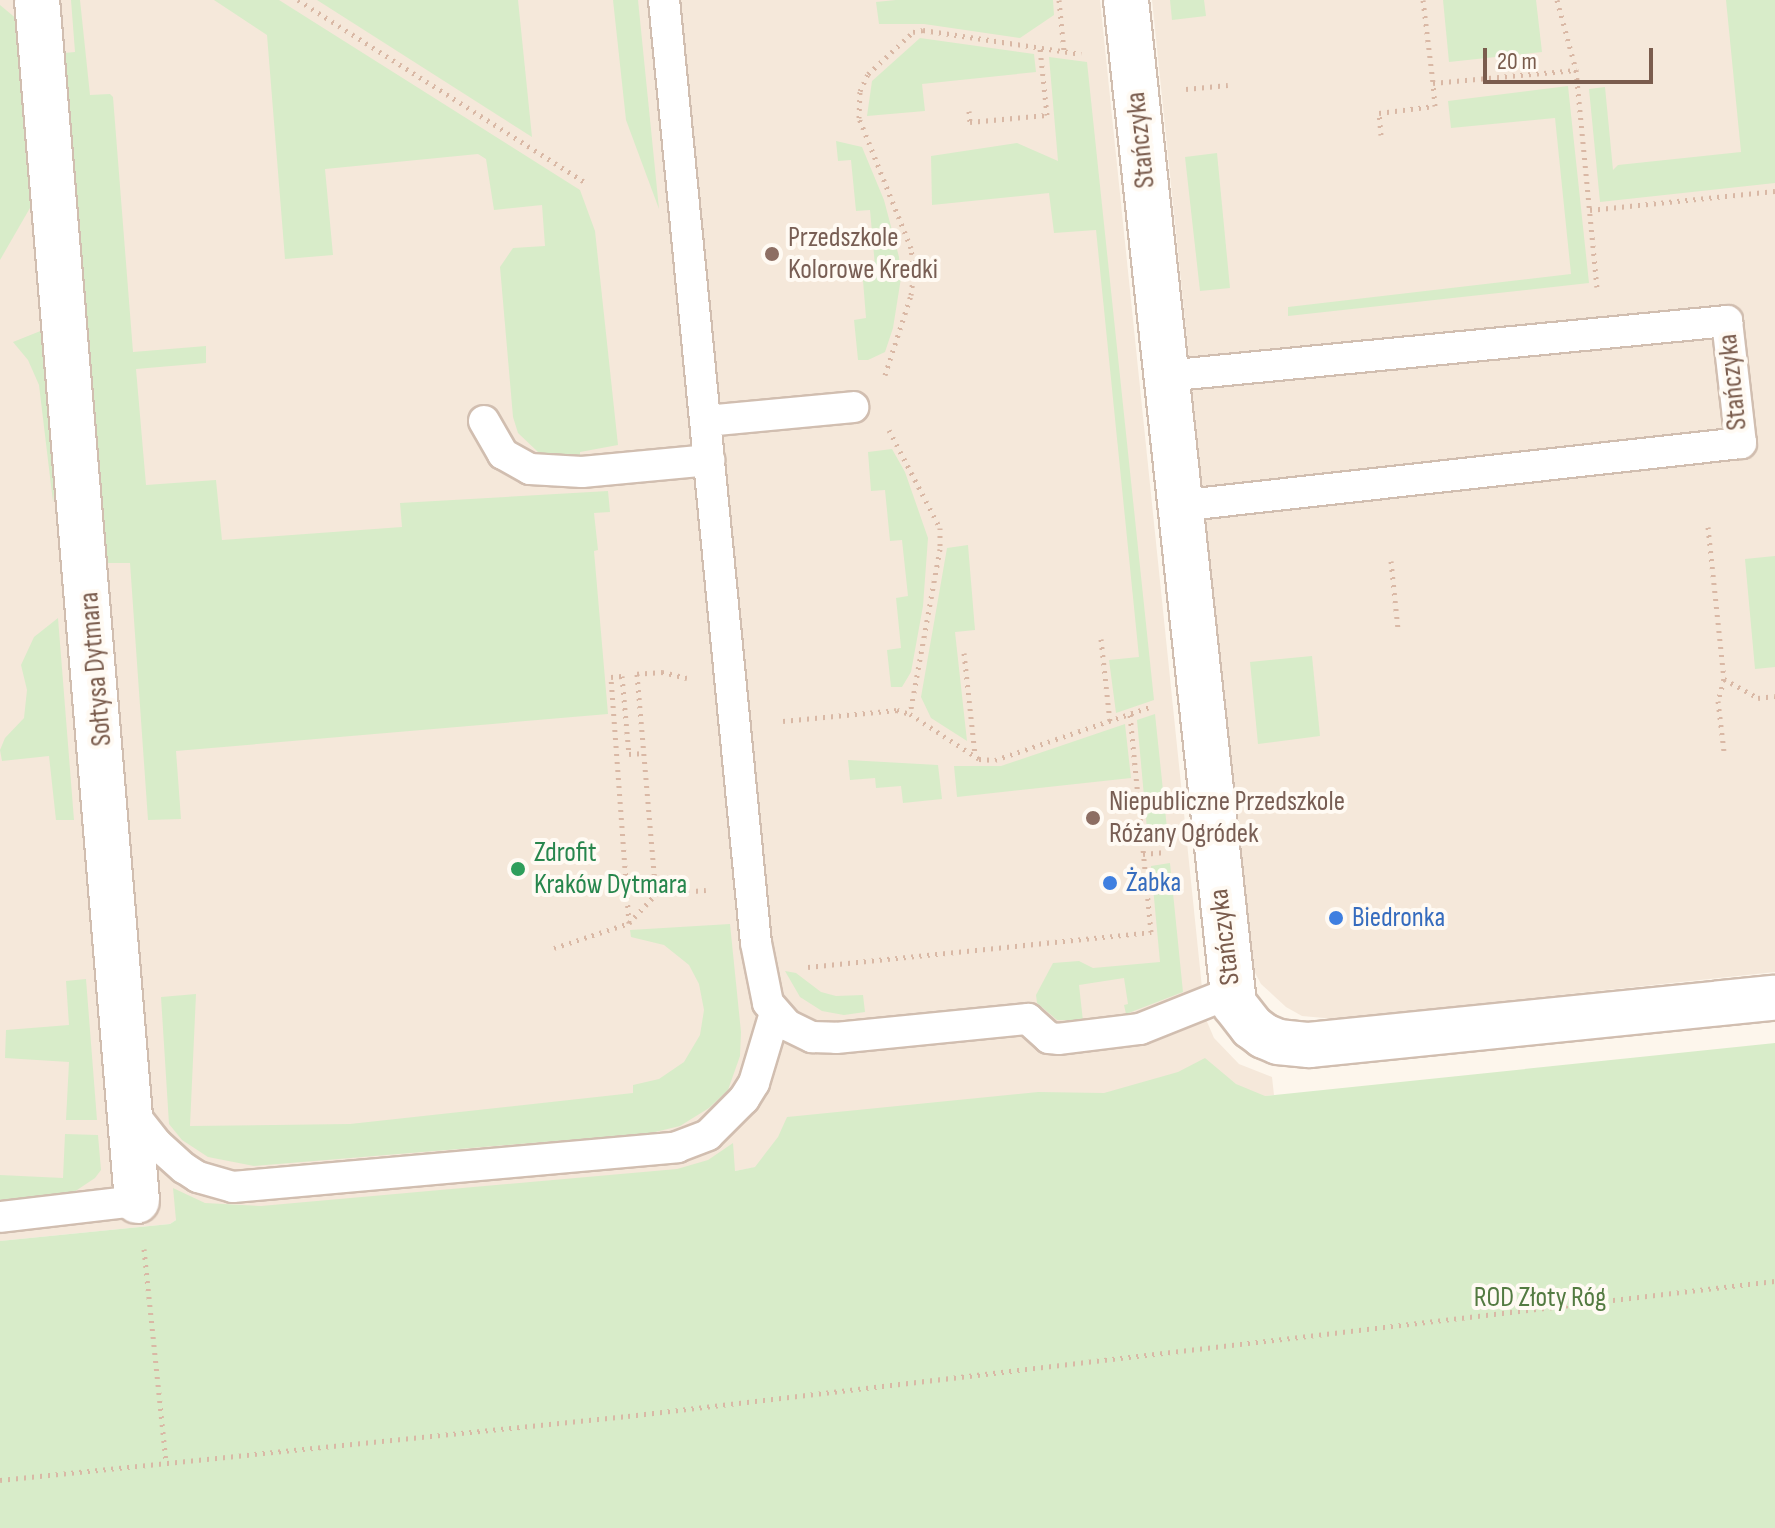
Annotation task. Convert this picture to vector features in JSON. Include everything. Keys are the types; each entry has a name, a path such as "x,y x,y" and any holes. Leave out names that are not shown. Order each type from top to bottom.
{"street":[{"name":"Sołtysa Dytmara","path":"37,0 89,585 140,1222"},
{"name":"Stańczyka","path":"1126,0 1230,993 1242,1017 1264,1036 1278,1042 1309,1045 1775,998"}],"lane":[{"path":"664,0 759,970 768,1003 787,1025 812,1037 836,1038 1028,1019 1049,1038 1058,1039 1140,1029 1230,993"},
{"name":"Stańczyka","path":"1165,376 1727,321 1741,443 1178,506"},
{"path":"706,421 853,407"},
{"path":"484,421 503,454 530,469 582,472 709,460"},
{"path":"130,1108 157,1144 184,1168 198,1177 233,1187 677,1147 708,1135 744,1099 754,1083 775,1013"},
{"path":"0,1217 140,1222"}],"path":[{"path":"298,0 588,184"},
{"path":"1059,0 1064,51"},
{"path":"1381,135 1379,113 1435,106 1423,0"},
{"path":"1557,0 1576,70 1597,287"},
{"path":"880,389 911,295 914,270 911,248 859,118 858,101 864,80 872,68 918,31 1096,57"},
{"path":"969,111 970,122 1047,115 1040,48"},
{"path":"1433,83 1576,70"},
{"path":"1193,88 1228,85"},
{"path":"1590,210 1775,191"},
{"path":"883,418 940,528 940,549 910,714"},
{"path":"1708,527 1724,679 1718,701 1724,751"},
{"path":"1391,561 1398,629"},
{"path":"1101,639 1110,722"},
{"path":"964,653 975,756"},
{"path":"656,894 637,674 663,672 683,678 730,674"},
{"path":"629,923 611,677 622,676 629,754 645,753"},
{"path":"1724,679 1758,698 1775,696"},
{"path":"783,721 884,710 910,714 975,756 995,760 1162,703"},
{"path":"781,706 784,737"},
{"path":"804,952 806,968 1151,932 1130,714"},
{"path":"1143,854 1178,850"},
{"path":"554,948 629,923 656,894 695,891"},
{"path":"140,1222 166,1463"},
{"path":"0,1480 628,1416 1775,1281"}],"shaded area":[{"path":"0,0 1100,0 1205,1017 1214,1038 1239,1064 1272,1077 1274,1095 978,1128 735,1171 176,1220 170,1224 0,1241"},
{"path":"1152,0 1775,0 1775,972 1335,1019 1302,1016 1286,1007 1261,984 1254,971 1249,942"}],"green space":[{"path":"71,0 80,0 90,95 110,94 113,97 133,352 206,346 206,363 136,369 146,485 216,480 222,540 402,527 400,503 608,491 610,512 594,513 598,550 594,551 608,714 176,751 181,819 148,820 130,563 107,563 64,53 75,52"},
{"path":"214,0 279,0 580,190 595,231 618,445 580,452 580,456 550,457 538,452 518,433 513,417 500,267 513,248 545,246 542,205 494,210 486,159 478,154 325,169 333,255 285,259 267,35"},
{"path":"317,0 518,0 532,137"},
{"path":"613,0 638,0 659,209 626,120"},
{"path":"1053,0 1054,15 1020,38 924,24 879,24 876,2"},
{"path":"1170,0 1204,0 1206,16 1172,20"},
{"path":"1443,0 1536,0 1542,52 1449,62"},
{"path":"1726,0 1775,0 1775,183 1600,202 1589,89 1605,87 1613,170 1618,165 1741,152"},
{"path":"0,5 18,20 34,201 0,260"},
{"path":"920,38 1034,54 1036,72 922,84 925,111 867,116 872,81"},
{"path":"1049,57 1087,62 1154,700 1116,713 1109,660 1139,657 1096,230 1054,233 1049,193 932,205 931,156 1017,143 1058,161"},
{"path":"1568,86 1589,283 1288,316 1288,307 1571,274 1555,118 1451,128 1448,101"},
{"path":"836,141 862,147 884,200 899,257 901,278 893,328 885,352 868,360 858,360 854,320 866,318 862,268 875,266 870,210 856,211 851,160 838,161"},
{"path":"1217,153 1230,288 1200,291 1185,157"},
{"path":"48,328 58,461 53,502 39,385 28,360 13,342"},
{"path":"892,449 905,472 928,538 923,606 911,672 902,687 891,687 887,650 901,648 896,598 908,596 902,540 890,541 885,490 871,491 868,452"},
{"path":"968,545 975,630 955,632 967,741 931,718 921,697 947,548"},
{"path":"1775,556 1775,667 1755,669 1745,559"},
{"path":"58,618 74,820 56,820 49,756 2,761 0,750 5,738 24,718 27,690 21,665 34,637"},
{"path":"1312,656 1320,736 1258,744 1250,662"},
{"path":"1155,714 1168,838 1148,840 1137,720"},
{"path":"1125,724 1131,778 957,797 954,766 1001,766"},
{"path":"848,760 938,765 942,799 903,803 901,786 876,788 875,778 850,780"},
{"path":"1170,863 1183,992 1126,1014 1124,1005 1128,1004 1124,978 1079,985 1083,1021 1057,1020 1037,1003 1036,995 1053,963 1079,961 1093,968 1160,962 1151,866"},
{"path":"730,924 741,1032 740,1056 728,1090 709,1108 680,1126 651,1133 254,1166 208,1157 182,1140 169,1124 161,997 196,994 190,1126 350,1124 633,1093 633,1085 659,1079 684,1062 700,1035 704,1010 699,984 689,965 664,945 631,937 630,930"},
{"path":"785,971 796,973 821,992 836,996 863,995 865,1012 844,1015 822,1011 800,997"},
{"path":"86,979 97,1120 66,1120 69,1062 5,1058 6,1030 69,1025 66,981"},
{"name":"ROD Złoty Róg","path":"1775,1043 1775,1528 0,1528 0,1241 170,1224 176,1220 173,1188 205,1203 261,1206 677,1169 708,1160 733,1143 735,1171 755,1167 778,1137 787,1117 1038,1092 1104,1093 1178,1072 1205,1058 1236,1084 1265,1096"},
{"path":"65,1134 98,1135 101,1170 95,1178 74,1192 0,1200 0,1175 63,1178"}],"place":[{"name":"Przedszkole Kolorowe Kredki","path":"772,254"},
{"name":"Niepubliczne Przedszkole Różany Ogródek","path":"1093,818"},
{"name":"Zdrofit Kraków Dytmara","path":"518,869"},
{"name":"Żabka","path":"1110,883"},
{"name":"Biedronka","path":"1336,918"}]}
